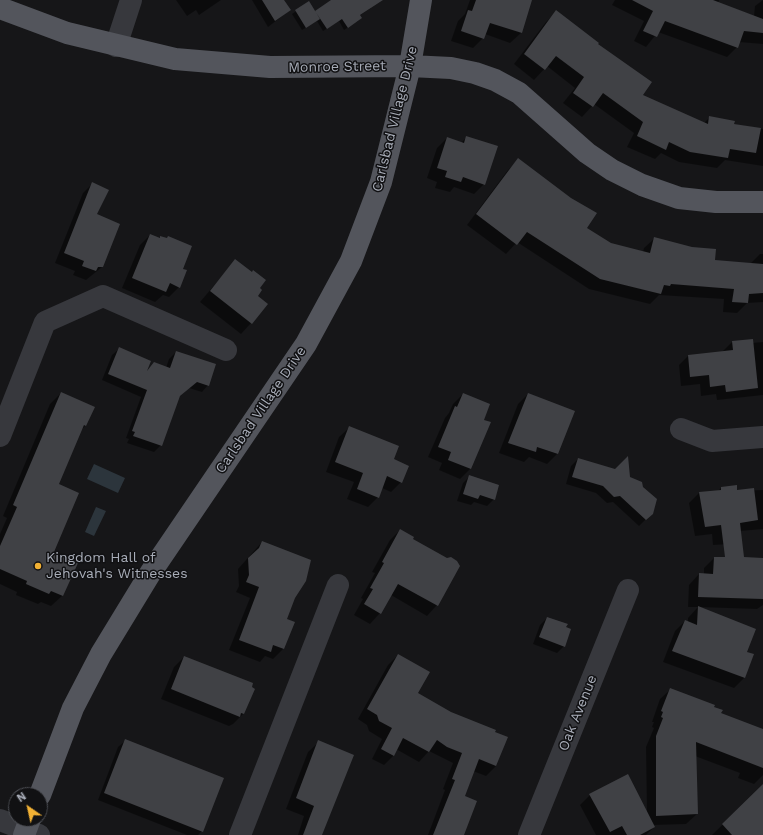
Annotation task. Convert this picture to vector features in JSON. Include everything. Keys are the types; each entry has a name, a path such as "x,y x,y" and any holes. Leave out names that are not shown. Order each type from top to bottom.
{"main road":[{"name":"Carlsbad Village Drive","path":"43,787 73,708 101,654 151,572 306,344 351,261 381,182 410,66 421,0"},
{"name":"Monroe Street","path":"0,8 67,33 175,59 232,65 316,68 410,66 450,68 475,74 506,85 519,93 587,154 612,170 642,185 680,198 716,202 763,202"}],"street":[{"path":"116,46 131,0"},
{"path":"0,436 45,322 103,296 226,350"},
{"path":"681,429 712,440 763,437"},
{"path":"240,835 338,585"},
{"name":"Oak Avenue","path":"529,835 628,590"},
{"path":"0,820 30,830"}],"shaded area":[{"path":"94,464 125,478 118,493 87,479"},
{"path":"96,507 106,511 94,536 85,532"}],"building":[{"path":"262,0 284,0 291,10 275,21"},
{"path":"331,0 383,0 360,15 362,18 348,28 342,19 327,29 315,11"},
{"path":"476,0 532,0 522,33 490,23 484,39 461,31 468,10 472,11"},
{"path":"632,0 713,0 763,19 763,33 744,31 738,48 665,21 657,37 643,31 653,11"},
{"path":"309,1 320,19 306,28 295,10"},
{"path":"556,10 599,43 598,44 652,82 643,95 708,124 709,116 735,121 734,124 761,128 756,153 730,149 728,158 690,152 669,142 666,150 637,136 643,122 603,93 593,107 573,93 584,77 556,56 545,70 524,54"},
{"path":"466,136 498,146 485,185 463,177 461,182 445,177 447,171 437,168 447,137 464,143"},
{"path":"518,158 571,198 597,213 587,228 611,243 650,253 654,237 692,247 716,249 715,260 763,264 763,293 749,294 748,303 732,302 734,289 671,284 670,286 664,285 661,294 600,279 527,232 517,245 476,214"},
{"path":"92,182 109,190 97,214 120,224 103,267 98,267 96,271 82,266 84,261 64,253"},
{"path":"150,234 160,238 160,236 167,238 168,236 192,246 183,269 187,270 180,288 170,283 166,292 132,278"},
{"path":"235,259 252,272 253,270 266,280 260,288 262,290 258,296 268,304 252,324 210,291"},
{"path":"753,339 758,388 726,392 725,385 710,387 709,375 690,377 688,355 733,350 732,341"},
{"path":"119,347 151,361 147,371 154,362 170,368 176,351 216,364 209,386 197,382 180,396 162,446 133,436 135,432 132,431 147,390 108,374"},
{"path":"61,392 95,407 86,426 84,425 59,484 79,493 54,552 78,563 63,596 51,591 49,594 26,584 27,581 0,569 0,546 17,507 13,505"},
{"path":"463,393 490,404 484,420 491,422 471,469 448,460 451,452 438,447 455,406 457,407"},
{"path":"528,393 575,411 558,454 537,447 536,452 508,443"},
{"path":"349,426 399,446 394,459 409,466 402,483 387,476 379,498 357,489 363,473 335,462"},
{"path":"628,456 630,477 642,482 643,487 657,499 653,514 646,520 620,496 614,497 603,486 572,477 578,458 615,469"},
{"path":"469,475 499,485 495,500 480,495 478,499 463,494"},
{"path":"737,485 737,490 754,488 758,520 740,523 744,557 763,558 763,599 698,597 699,573 713,574 714,557 725,557 721,525 705,527 699,492 721,490 721,487"},
{"path":"400,529 414,537 413,539 447,558 451,557 457,561 460,566 438,606 398,584 381,614 364,604 373,589 370,588 384,563 382,562"},
{"path":"262,541 311,560 306,581 295,598 287,619 295,622 284,649 273,645 271,652 239,640 259,587 246,582 249,575 248,558 259,548"},
{"path":"698,606 756,629 747,652 754,654 745,678 672,651 685,620 697,625"},
{"path":"547,617 568,624 566,627 571,629 565,647 539,637"},
{"path":"398,654 430,672 418,693 451,712 496,730 495,732 508,737 496,766 479,759 465,796 477,801 464,835 433,835 455,780 452,779 462,753 447,747 437,740 429,752 403,738 394,756 381,749 392,728 379,721 377,715 367,709"},
{"path":"184,656 253,683 252,687 255,689 244,714 241,713 240,717 171,689"},
{"path":"670,688 715,705 714,707 723,710 721,713 763,729 763,768 696,742 698,814 656,816 656,736 663,718 661,717 663,712 661,711"},
{"path":"125,739 224,778 203,832 104,793"},
{"path":"318,740 354,755 322,835 303,835 314,806 296,798"},
{"path":"628,774 655,827 640,835 627,835 622,826 610,832 589,794"},
{"path":"763,784 763,835 732,835 722,824"}],"place":[{"name":"Kingdom Hall of Jehovah's Witnesses","path":"38,566"}]}
